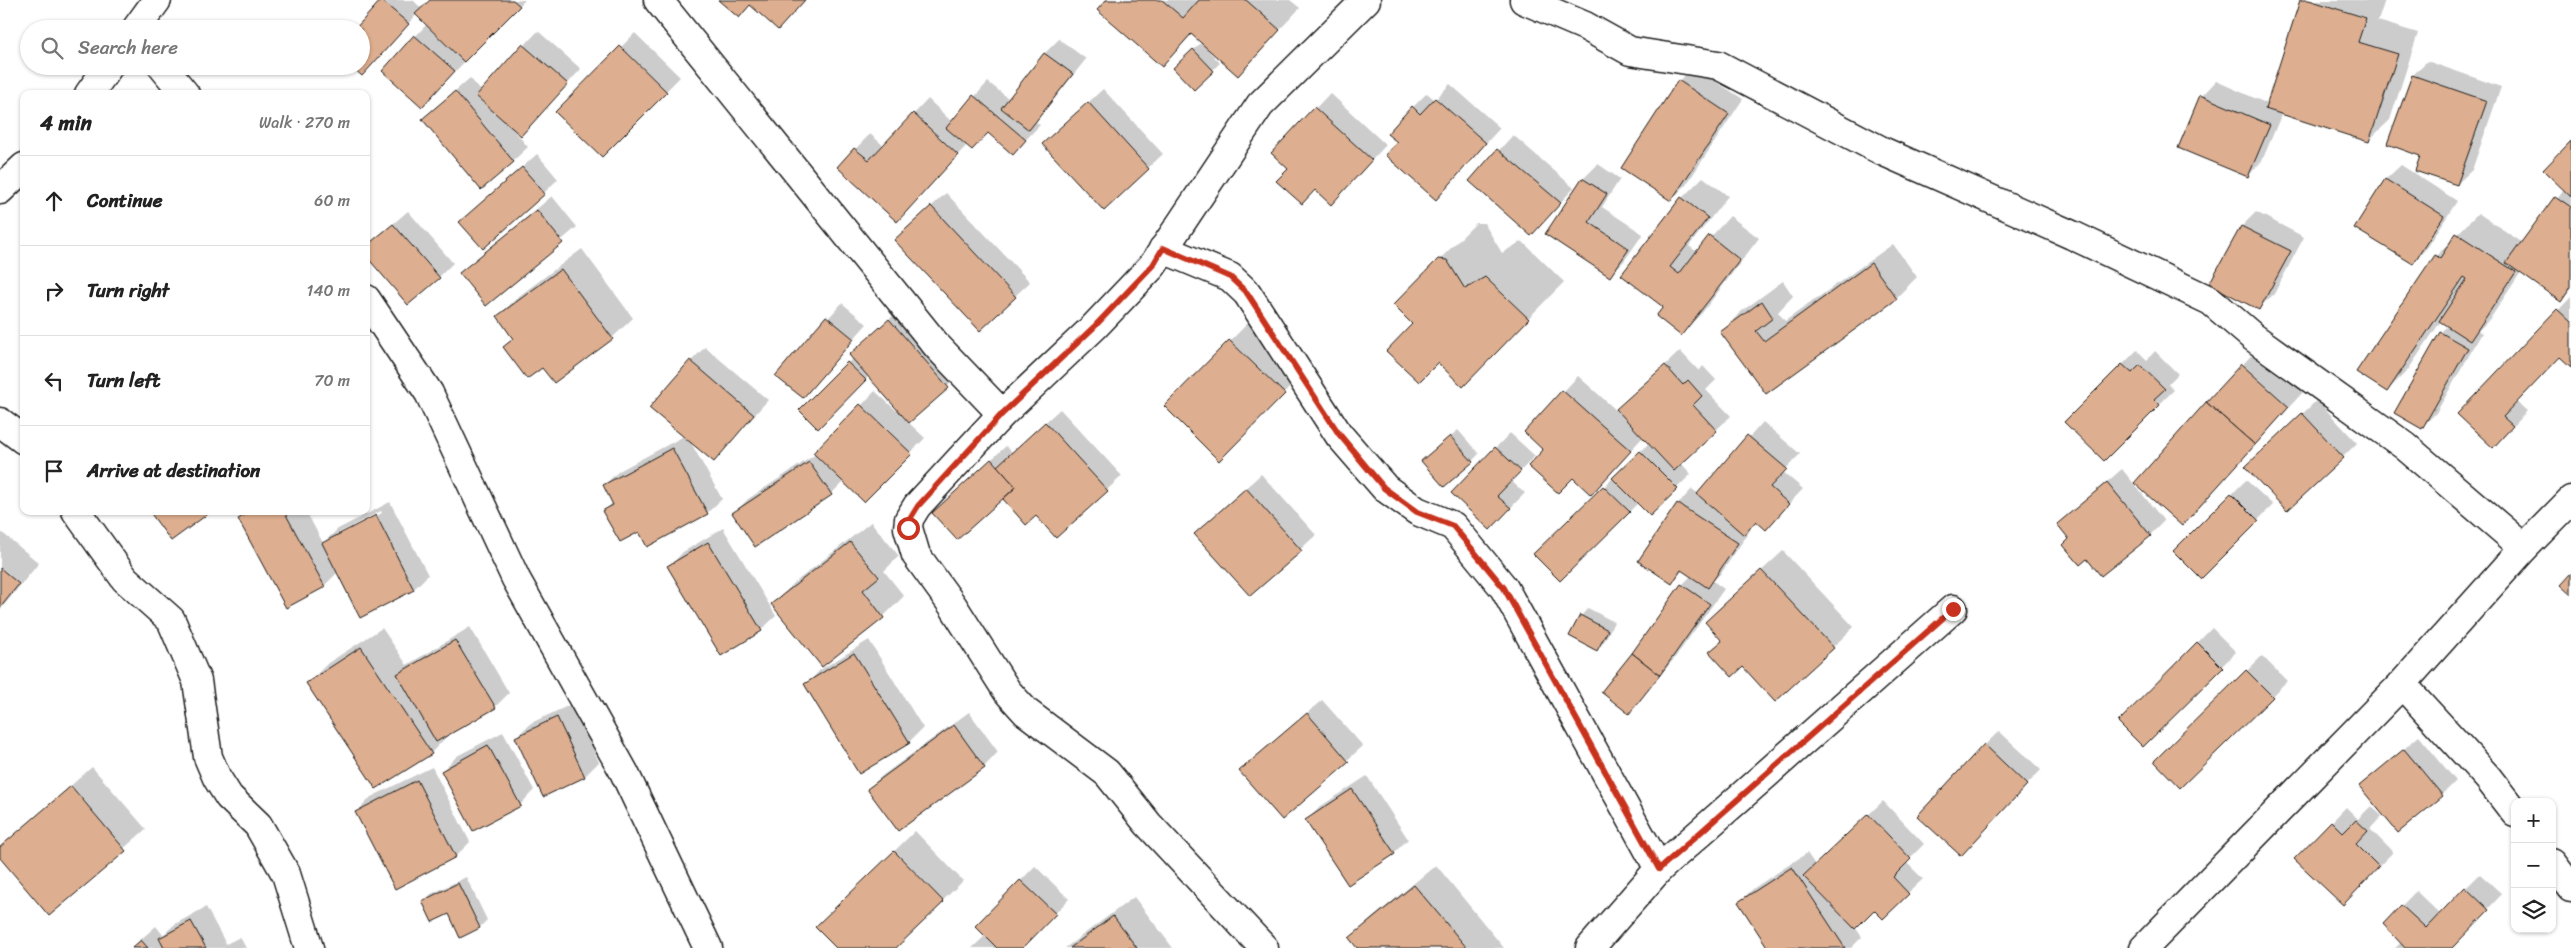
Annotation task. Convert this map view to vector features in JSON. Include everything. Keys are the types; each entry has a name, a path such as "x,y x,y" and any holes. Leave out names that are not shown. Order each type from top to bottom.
{"street":[{"path":"658,0 937,346 1002,414"},
{"path":"1264,948 1148,824 1107,773 1026,712 1007,691 953,606 916,555 909,537 910,519 918,506 1002,414 1094,327 1153,265 1260,105 1366,0"},
{"path":"1524,0 1585,26 1630,51 1718,65 1882,151 2072,235 2211,301 2253,337 2406,446 2524,548"},
{"path":"92,90 103,75"},
{"path":"169,75 182,90"},
{"path":"0,190 20,171"},
{"path":"1163,248 1230,277 1247,293 1339,434 1384,488 1417,512 1453,526 1504,588 1659,869"},
{"path":"370,305 428,393 516,579 624,772 708,948"},
{"path":"0,422 20,437"},
{"path":"2144,948 2402,684 2524,548 2571,500"},
{"path":"79,515 124,580 171,620 197,681 208,758 217,778 229,797 258,825 286,874 309,948"},
{"path":"1590,948 1659,869 1953,609"},
{"path":"2402,684 2488,778 2511,808"},
{"path":"2556,868 2571,888"}],"building":[{"path":"381,0 409,24 370,67 370,20 363,20"},
{"path":"430,0 513,0 520,6 464,62 415,14"},
{"path":"718,0 805,0 778,30 750,5 739,18"},
{"path":"1106,0 1162,0 1183,18 1199,0 1246,0 1280,30 1238,76 1191,34 1162,67 1097,10"},
{"path":"2300,0 2309,0 2366,18 2358,42 2398,54 2369,142 2265,109"},
{"path":"414,35 455,71 422,107 382,71"},
{"path":"522,44 568,84 521,136 476,96"},
{"path":"620,46 667,92 602,157 555,112"},
{"path":"1193,49 1214,71 1194,90 1173,68"},
{"path":"1044,53 1073,74 1029,130 1001,108"},
{"path":"2412,75 2487,101 2457,185 2415,171 2420,156 2387,144"},
{"path":"1678,80 1729,114 1671,201 1621,168"},
{"path":"455,91 514,162 481,190 422,119"},
{"path":"973,95 1026,140 1013,155 988,133 972,150 946,128"},
{"path":"2200,95 2270,125 2248,177 2178,148"},
{"path":"1435,98 1486,143 1436,200 1385,155 1397,142 1387,134 1412,106 1420,114"},
{"path":"1088,102 1149,169 1104,211 1042,144"},
{"path":"1314,107 1372,160 1331,205 1315,190 1302,204 1276,181 1288,169 1271,153"},
{"path":"913,113 958,155 897,222 837,167 854,148 869,160"},
{"path":"2571,141 2571,197 2543,170"},
{"path":"1497,149 1561,203 1531,236 1469,181"},
{"path":"522,167 545,194 483,249 459,222"},
{"path":"1582,178 1607,194 1589,222 1629,249 1610,277 1545,234"},
{"path":"2385,179 2444,216 2413,264 2354,228"},
{"path":"2555,196 2571,207 2571,287 2561,302 2506,263"},
{"path":"1681,197 1708,218 1670,267 1679,274 1709,235 1740,260 1681,336 1656,316 1663,307 1621,275"},
{"path":"931,206 1016,297 980,331 894,240"},
{"path":"537,210 563,243 486,306 459,273"},
{"path":"393,224 440,278 408,305 370,261 370,243"},
{"path":"2241,226 2291,251 2259,310 2209,284"},
{"path":"2456,233 2516,272 2470,341 2439,321 2467,279 2464,277 2387,392 2356,372 2435,255 2440,258"},
{"path":"1438,259 1447,260 1465,289 1485,277 1529,319 1463,387 1438,363 1419,382 1386,351 1412,324 1393,305"},
{"path":"1871,263 1897,299 1766,394 1720,332 1762,301 1773,318 1756,331 1764,341"},
{"path":"561,269 613,339 554,383 542,368 527,379 503,347 513,339 497,316"},
{"path":"2557,309 2571,322 2571,367 2560,357 2503,417 2513,426 2493,448 2457,414"},
{"path":"826,316 854,339 803,398 775,376"},
{"path":"889,319 949,388 909,423 849,355"},
{"path":"2440,332 2468,348 2422,429 2394,413"},
{"path":"1229,340 1285,394 1219,461 1164,406"},
{"path":"690,360 754,415 714,462 649,408"},
{"path":"847,362 866,380 818,429 799,410"},
{"path":"2122,364 2132,373 2140,365 2165,389 2154,399 2160,405 2104,461 2064,422"},
{"path":"2241,364 2289,407 2255,445 2206,402"},
{"path":"1665,365 1683,385 1688,380 1702,396 1693,405 1717,431 1674,471 1616,409"},
{"path":"1562,390 1631,451 1591,495 1573,478 1558,493 1528,466 1543,450 1524,432"},
{"path":"2206,402 2255,445 2182,526 2134,483"},
{"path":"860,404 912,454 864,502 813,453"},
{"path":"2302,413 2344,458 2287,511 2245,467"},
{"path":"1045,422 1108,491 1056,538 1036,516 1026,525 1003,499 1016,487 997,466"},
{"path":"1747,435 1787,469 1770,487 1789,504 1766,530 1756,521 1744,535 1697,494"},
{"path":"1450,436 1473,462 1444,487 1421,461"},
{"path":"1495,447 1521,471 1497,496 1511,508 1490,530 1451,493"},
{"path":"672,448 708,514 647,547 639,532 620,542 602,511 613,505 603,485"},
{"path":"1640,451 1678,489 1650,516 1612,478"},
{"path":"991,459 1016,487 957,540 932,513"},
{"path":"809,462 832,495 755,547 732,513"},
{"path":"2107,482 2151,536 2101,576 2087,559 2080,565 2063,545 2069,539 2057,524"},
{"path":"1603,486 1630,512 1560,581 1533,554"},
{"path":"1246,488 1302,551 1250,596 1194,534"},
{"path":"2231,493 2259,521 2201,579 2173,551"},
{"path":"1677,503 1738,543 1708,588 1681,570 1672,584 1638,561"},
{"path":"152,515 207,515 171,541"},
{"path":"245,515 286,515 325,587 286,608 238,519"},
{"path":"376,515 414,590 360,618 322,543"},
{"path":"708,542 762,631 721,656 667,566"},
{"path":"850,542 879,577 863,590 884,618 822,667 771,604"},
{"path":"0,568 19,584 0,608"},
{"path":"1761,570 1834,648 1775,702 1743,667 1732,677 1709,652 1722,641 1705,622"},
{"path":"2571,573 2571,595 2560,585"},
{"path":"1681,584 1710,604 1660,675 1632,653"},
{"path":"1580,615 1608,630 1597,651 1569,636"},
{"path":"455,640 496,708 436,742 397,674"},
{"path":"2197,642 2223,668 2143,747 2118,722"},
{"path":"361,647 432,754 376,789 306,683"},
{"path":"854,653 910,743 859,774 804,684"},
{"path":"1632,653 1660,675 1629,714 1601,692"},
{"path":"2246,670 2273,697 2180,788 2154,761"},
{"path":"1307,713 1349,762 1282,820 1239,771"},
{"path":"557,717 585,777 543,797 515,737"},
{"path":"954,725 985,768 898,831 867,789"},
{"path":"1984,744 2027,785 1961,856 1917,816"},
{"path":"488,745 521,806 473,831 441,771"},
{"path":"2404,749 2443,796 2398,833 2359,786"},
{"path":"417,780 456,857 395,889 355,812"},
{"path":"71,786 126,851 49,916 0,858 0,847"},
{"path":"1352,789 1395,854 1348,885 1305,820"},
{"path":"1868,814 1911,859 1893,877 1909,894 1883,919 1874,910 1855,929 1803,876"},
{"path":"2356,820 2368,831 2356,844 2379,867 2343,905 2294,859 2331,821 2343,833"},
{"path":"894,851 944,902 896,948 836,948 815,927"},
{"path":"1792,867 1845,948 1768,948 1738,902"},
{"path":"1020,880 1056,914 1023,948 997,948 975,926"},
{"path":"458,883 480,928 460,938 449,914 432,922 422,901"},
{"path":"1414,885 1467,948 1357,948 1349,938"},
{"path":"2465,887 2489,910 2452,948 2405,948 2383,924 2401,905 2426,928"},
{"path":"1113,916 1137,948 1070,948"},
{"path":"191,921 206,948 164,948 159,938"},
{"path":"141,940 148,948 132,948"}],"route":[{"path":"908,528 910,519 918,506 1002,414 1094,327 1153,265 1163,248 1230,277 1247,293 1339,434 1384,488 1417,512 1453,526 1504,588 1659,869 1953,609"}]}
